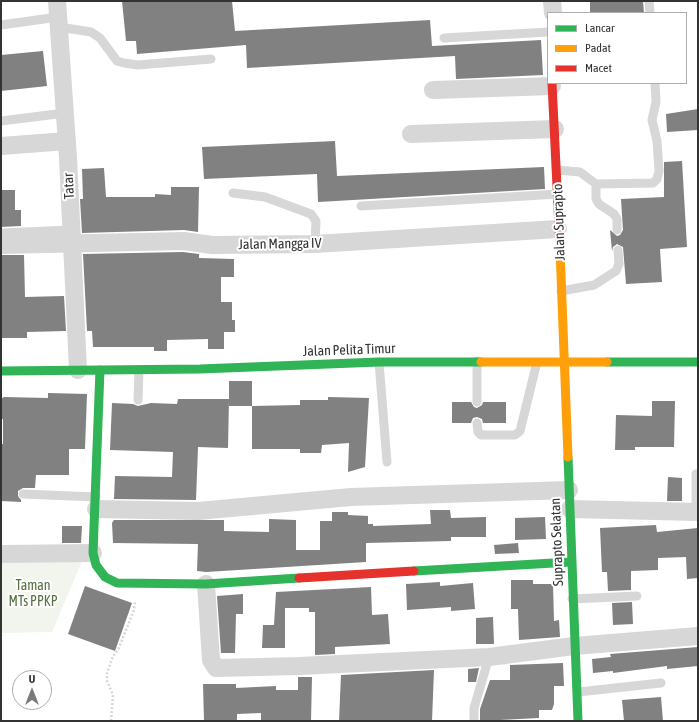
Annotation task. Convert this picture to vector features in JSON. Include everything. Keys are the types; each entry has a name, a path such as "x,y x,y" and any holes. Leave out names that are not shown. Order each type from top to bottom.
{"street":[{"path":"552,1 553,12"},
{"name":"Tatar","path":"58,15 67,141 78,370"},
{"path":"433,90 552,85"},
{"name":"Jalan Suprapto","path":"552,85 557,170 564,362"},
{"path":"411,134 555,129"},
{"path":"1,146 67,141"},
{"name":"Jalan Mangga IV","path":"1,245 72,236 184,241 212,245 315,244 558,229"},
{"name":"Jalan Pelita Timur","path":"1,371 200,369 379,362 698,362"},
{"name":"Suprapto Selatan","path":"564,362 572,599 578,692 578,721"},
{"path":"100,370 93,553 96,565 105,576 118,583 206,584 571,562"},
{"path":"96,503 198,511 351,497 569,490"},
{"path":"570,509 697,512"},
{"path":"1,554 93,553"},
{"path":"206,584 210,660 216,668 307,666 489,657 574,646 698,636"}],"lane":[{"path":"649,1 650,12"},
{"path":"1,25 58,15 100,38 117,61 138,65 211,59"},
{"path":"444,38 547,32"},
{"path":"557,170 580,172 596,184 653,183 657,179 659,171 657,141 652,120 656,102 655,84"},
{"path":"1,121 65,112"},
{"path":"596,184 596,199 599,204 614,214 617,219 617,230"},
{"path":"233,193 265,198 311,214 316,221 315,244"},
{"path":"361,206 558,194"},
{"path":"1,233 72,236"},
{"path":"561,291 594,285 616,271 618,264 618,250"},
{"path":"379,362 387,462"},
{"path":"477,362 477,402"},
{"path":"477,424 478,432 481,436 515,436 520,431 537,362"},
{"path":"138,400 139,370"},
{"path":"696,474 697,512"},
{"path":"23,494 96,503"},
{"path":"572,599 637,596"},
{"path":"474,721 474,708 489,657"},
{"path":"578,692 660,683"}],"path":[{"path":"111,721 113,695 107,681 107,674 113,656 118,650 135,604 134,597 118,583"}],"green space":[{"name":"Taman MTs PPKP","path":"1,560 82,561 52,632 1,633"}],"building":[{"path":"122,1 232,1 235,31 430,20 432,46 541,40 543,75 456,79 455,56 247,68 246,45 137,54 136,41 126,41"},
{"path":"590,1 643,1 644,12 590,12"},
{"path":"43,51 47,86 1,91 1,55"},
{"path":"698,109 698,130 667,132 666,114"},
{"path":"335,141 337,176 544,167 545,189 318,202 317,174 204,179 202,147"},
{"path":"682,161 687,247 660,249 662,282 626,284 623,247 617,244 613,247 612,251 610,230 617,236 620,235 623,230 621,199 664,197 664,162"},
{"path":"104,168 106,197 155,197 155,194 171,195 171,187 199,187 198,232 184,230 82,233 80,199 83,199 82,169"},
{"path":"1,190 15,190 15,210 21,210 21,226 1,227"},
{"path":"183,252 199,254 199,258 234,259 234,277 221,277 221,302 232,302 232,320 235,320 235,332 224,332 224,349 208,349 208,339 167,340 167,351 154,351 154,347 93,347 92,331 87,331 83,254"},
{"path":"1,255 24,255 25,297 64,296 66,331 27,332 27,338 1,338"},
{"path":"229,381 252,381 252,406 229,406"},
{"path":"48,393 87,394 85,449 69,449 69,475 36,475 35,488 23,488 18,491 18,496 21,502 1,501 1,444 3,444 3,419 1,419 1,399 4,397 48,398"},
{"path":"328,397 369,398 365,467 348,472 349,443 322,445 321,453 300,453 300,449 252,449 252,406 300,405 300,400 328,400"},
{"path":"178,399 229,399 228,448 198,447 196,500 114,499 115,476 172,477 173,452 110,450 112,403 133,404 138,406 151,403 177,404"},
{"path":"652,401 675,401 674,447 635,447 635,450 615,450 616,415 652,416"},
{"path":"452,402 471,402 474,407 477,408 482,405 483,402 506,402 506,423 483,423 482,419 477,417 473,418 471,423 452,423"},
{"path":"668,477 682,478 682,501 667,501"},
{"path":"430,510 450,510 451,518 486,517 486,537 451,537 451,541 366,543 366,562 206,572 197,571 198,544 113,543 112,523 114,520 224,520 224,531 269,532 269,519 296,520 296,550 320,550 320,521 332,521 332,512 348,512 348,515 368,516 368,524 373,524 373,526 431,524"},
{"path":"545,517 546,539 515,540 515,518"},
{"path":"656,525 657,532 698,528 698,578 687,579 686,557 658,558 658,570 631,571 631,590 608,591 607,572 602,572 600,528"},
{"path":"62,526 82,526 81,543 62,543"},
{"path":"518,543 519,553 495,554 494,545"},
{"path":"511,580 533,580 533,584 553,584 554,621 559,620 560,637 519,640 518,609 511,609"},
{"path":"440,582 440,586 473,583 475,609 451,611 451,607 407,610 406,584"},
{"path":"85,586 132,603 115,651 68,634"},
{"path":"371,587 372,615 388,614 390,644 335,647 335,654 315,655 315,612 309,612 309,608 285,608 285,648 262,648 263,625 274,625 276,592"},
{"path":"243,594 243,614 236,614 235,653 221,653 217,596"},
{"path":"632,602 633,624 613,625 612,603"},
{"path":"493,617 494,644 476,644 476,618"},
{"path":"698,647 698,666 667,669 667,666 613,673 613,671 593,673 592,659 611,657 610,654"},
{"path":"563,663 564,686 554,686 554,704 552,710 539,710 539,718 480,721 480,709 490,680 510,680 510,665"},
{"path":"479,668 476,682 468,682 468,669"},
{"path":"434,670 432,721 339,721 341,675"},
{"path":"298,677 312,677 311,721 261,721 261,713 237,714 237,721 204,721 203,684 236,684 236,688 276,686 276,690 298,690"},
{"path":"661,697 663,721 624,721 622,700"}],"traffic: fast":[{"path":"1,371 200,369 379,362 481,362"},
{"path":"607,362 698,362"},
{"path":"100,370 93,553 96,565 105,577 117,583 206,584 299,578"},
{"path":"568,457 578,721"},
{"path":"414,571 571,562"}],"traffic: slow":[{"path":"560,249 568,457"},
{"path":"481,362 607,362"}],"traffic: jam":[{"path":"552,84 560,249"},
{"path":"299,578 414,571"}]}
